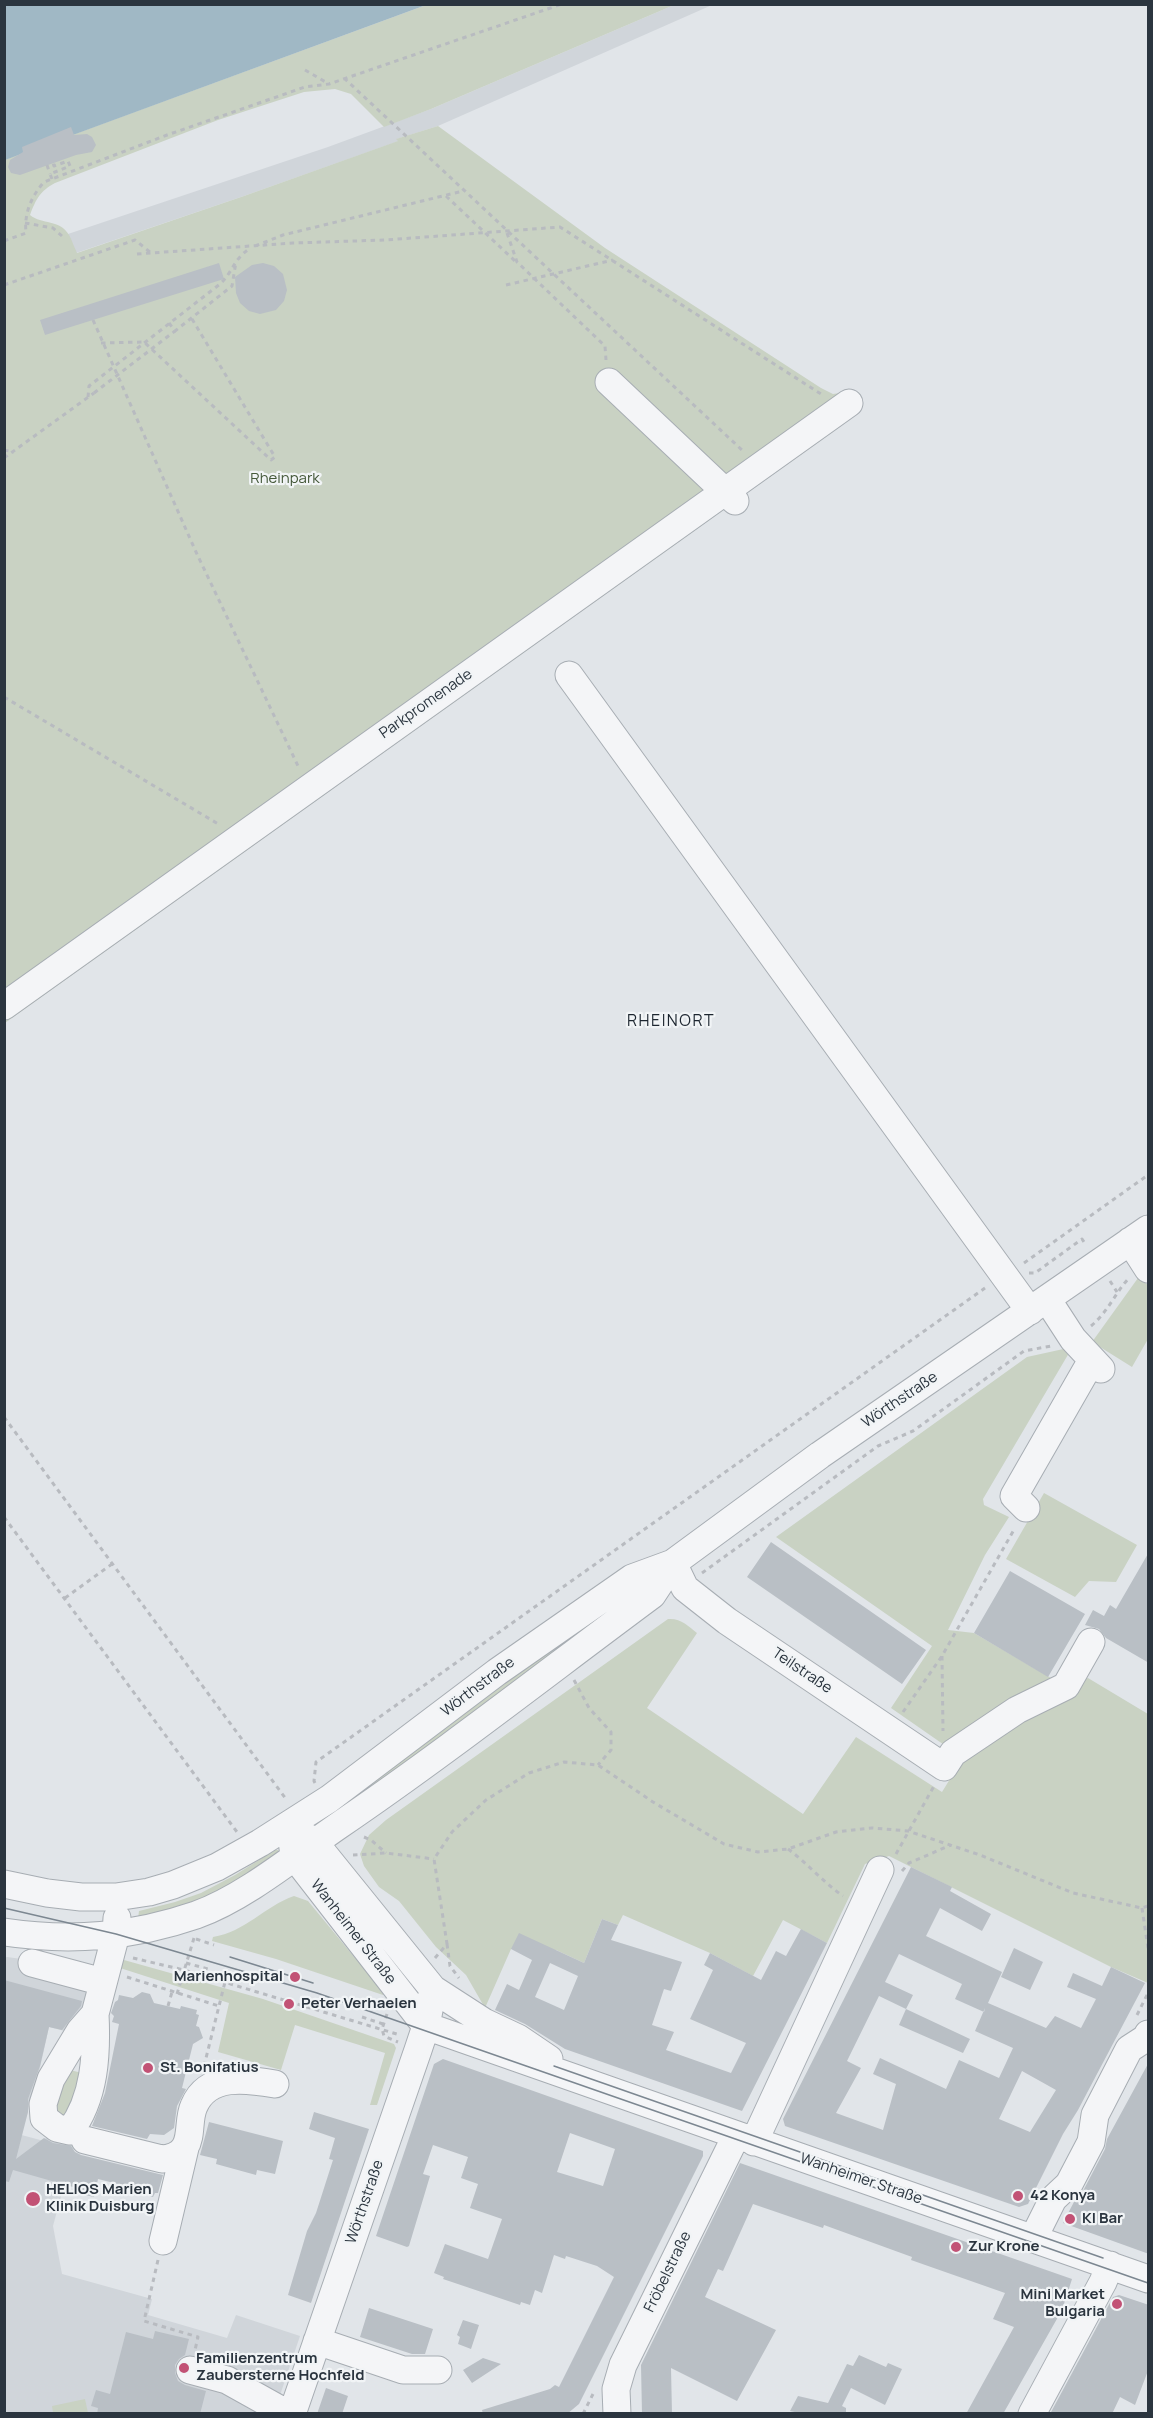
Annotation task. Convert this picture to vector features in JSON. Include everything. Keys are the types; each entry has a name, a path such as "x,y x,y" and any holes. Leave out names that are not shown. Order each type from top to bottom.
{"street":[{"path":"609,382 730,496"},
{"name":"Parkpromenade","path":"4,1006 730,496 845,405"},
{"path":"569,675 1003,1275 1038,1305 1097,1364 1014,1496 1026,1508"},
{"name":"Wörthstraße","path":"286,1809 329,1799 497,1672 632,1578 673,1563 820,1455 1038,1305 1143,1251"},
{"name":"Wörthstraße","path":"304,1850 652,1595 673,1563"},
{"name":"Teilstraße","path":"673,1563 685,1588 727,1621 944,1767"},
{"path":"944,1767 953,1753 1017,1710 1066,1686 1091,1642"},
{"path":"4,1884 47,1893 116,1897 173,1885 217,1867 286,1809 304,1850 234,1896 198,1914 138,1930 110,1960 32,1963"},
{"name":"Wanheimer Straße","path":"304,1850 432,1989 484,2022 532,2048 574,2078"},
{"name":"Wanheimer Straße","path":"304,1850 426,2026 1149,2278"},
{"name":"Fröbelstraße","path":"617,2414 616,2389 622,2365 889,1872"},
{"path":"94,2014 110,1960 116,1897"},
{"path":"4,1932 40,1937 101,1937 110,1960"},
{"name":"Wörthstraße","path":"290,2414 426,2026 432,1989"},
{"path":"426,2026 434,2017 532,2048"},
{"path":"1034,2239 1053,2199 1070,2184 1091,2142 1095,2115 1129,2049 1149,2034"},
{"path":"163,2241 194,2106 209,2087 225,2081 250,2079 275,2084"},
{"path":"85,2140 162,2160 174,2158 185,2148"},
{"path":"1032,2414 1110,2265"},
{"path":"317,2340 403,2370 438,2370"},
{"path":"190,2370 227,2380 290,2414"}],"path":[{"path":"4,241 26,234 25,223 32,196 44,182 305,87 329,84 562,4"},
{"path":"306,70 329,84"},
{"path":"344,78 745,453"},
{"path":"53,163 54,166 74,160"},
{"path":"52,179 50,174 70,166 68,161"},
{"path":"47,165 52,179"},
{"path":"88,397 89,386 229,276 237,257 250,248 283,235 463,190"},
{"path":"445,195 605,346 609,382"},
{"path":"25,223 53,228 62,236"},
{"path":"137,254 560,227 825,397 845,405"},
{"path":"506,231 517,262"},
{"path":"4,285 135,240 151,253"},
{"path":"4,458 134,364 232,286 237,257"},
{"path":"506,285 613,260"},
{"path":"101,343 144,342 271,460 275,457 192,319"},
{"path":"93,320 112,367 300,769"},
{"path":"169,323 175,331"},
{"path":"4,450 14,452"},
{"path":"4,698 221,826"},
{"path":"314,1781 316,1762 1003,1275 1149,1175"},
{"path":"685,1588 712,1565 878,1446 913,1431 1024,1351 1073,1339 1094,1324 1108,1311 1143,1251"},
{"path":"4,1417 112,1564 286,1809"},
{"path":"891,1730 942,1656 1026,1508"},
{"path":"4,1517 238,1833 229,1839"},
{"path":"64,1598 112,1564"},
{"path":"942,1656 944,1733"},
{"path":"571,1673 581,1697 611,1732 611,1750 598,1765"},
{"path":"462,1984 450,1966 434,1859 452,1832 486,1800 529,1773 564,1762 598,1765 653,1802 724,1844 758,1852 788,1849 836,1832 872,1828 908,1831 980,1855 1073,1893 1142,1908 1149,1906"},
{"path":"889,1872 908,1831 944,1767"},
{"path":"357,1834 371,1840 386,1854"},
{"path":"889,1872 952,1845"},
{"path":"788,1849 809,1865 831,1888 846,1898"},
{"path":"348,1855 386,1854 434,1859"},
{"path":"1142,1908 1149,1948"},
{"path":"194,1939 214,1945"},
{"path":"436,1957 447,1944"},
{"path":"110,1960 184,1970 383,2027 362,2017"},
{"path":"110,1960 172,1992 219,2006"},
{"path":"186,1963 208,1968"},
{"path":"177,1994 184,1970"},
{"path":"202,2073 225,1982"},
{"path":"168,2006 172,1992"},
{"path":"163,2241 144,2320 198,2337 190,2370"}],"shaded area":[{"path":"674,5 712,5 438,126 397,139 399,141 76,253 4,260 68,234 328,147 431,109"},
{"path":"4,1958 36,1961 91,1975 76,2034 49,2027 27,2115 14,2133 44,2141 47,2136 75,2144 53,2226 62,2274 152,2299 148,2315 227,2338 236,2315 300,2336 274,2413 5,2414"}],"green space":[{"name":"Rheinpark","path":"426,5 674,5 384,127 351,94 335,89 304,92 218,120 55,183 39,196 30,215 56,224 65,230 77,253 438,126 605,248 821,388 833,394 840,393 849,407 841,426 5,1023 4,160"},
{"path":"1138,1278 1148,1285 1148,1339 1132,1367 1092,1342"},
{"path":"1068,1348 1069,1353 983,1499 984,1505 1009,1517 985,1555 948,1630 974,1633 1063,1685 1088,1678 1148,1714 1148,1983 1111,1967 889,1856 865,1864 827,1943 783,1920 753,1976 710,1953 623,1915 618,1925 602,1919 584,1963 556,1950 511,1949 485,2008 466,1975 436,1947 399,1901 379,1887 364,1866 360,1854 369,1835 386,1820 668,1619 681,1621 697,1633 647,1708 803,1814 856,1737 942,1792 963,1758 891,1708 932,1646 776,1537 1027,1357"},
{"path":"1044,1493 1137,1545 1116,1582 1089,1581 1075,1597 1006,1559"},
{"path":"647,1583 345,1810 341,1804 476,1699"},
{"path":"275,1850 280,1853 207,1901 138,1919 139,1911 201,1893"},
{"path":"294,1896 308,1901 384,1993 383,1995 276,1959 212,1941 213,1937 235,1930"},
{"path":"124,1960 263,1999 394,2044 396,2048 377,2105 370,2105 385,2053 295,2025 281,2070 218,2052 229,2003 117,1967"},
{"path":"66,2069 86,2074 71,2117 51,2115"},
{"path":"85,2399 88,2413 53,2413 52,2406"}],"water":[{"path":"5,5 426,5 5,160"}],"building":[{"path":"71,127 74,135 87,134 92,137 96,145 92,152 76,155 20,175 11,173 8,167 10,160 23,152 22,147"},
{"path":"219,263 224,279 45,335 40,320"},
{"path":"263,263 274,266 283,274 287,290 284,301 276,310 260,314 249,311 240,303 236,293 235,277 252,265"},
{"path":"771,1542 926,1650 902,1684 747,1577"},
{"path":"1149,1552 1149,1663 1106,1638 1099,1629 1085,1625 1093,1610 1104,1616 1110,1605 1116,1609"},
{"path":"1010,1571 1085,1614 1048,1677 974,1633"},
{"path":"911,1867 952,1887 950,1891 991,1914 982,1931 940,1908 926,1936 1002,1972 988,2003 1046,2028 1055,2016 1081,2028 1096,1999 1067,1987 1073,1973 1102,1986 1111,1967 1145,1983 1063,2134 1028,2204 1019,2207 785,2126 783,2119","holes":["899,1954 962,1984 955,1999 983,2012 975,2031 1013,2048 999,2078 959,2060 946,2089 880,2058 873,2074 896,2084 883,2130 836,2113 861,2068 847,2061 879,1996 906,2009 913,1995 885,1982","1022,2071 1056,2090 1030,2132 999,2119"]},
{"path":"602,1919 618,1925 611,1940 682,1962 671,1991 664,1989 652,2025 674,2032 666,2050 731,2073 746,2043 690,2019 713,1970 704,1965 710,1953 761,1980 776,1951 786,1956 801,1929 827,1943 742,2111 565,2049 525,2024 495,2010 507,1984 519,1990 532,1960 511,1949 519,1933 584,1963","holes":["550,1963 578,1976 564,2010 535,1997"]},
{"path":"1014,1948 1043,1962 1030,1990 1001,1977"},
{"path":"4,1980 82,2001 81,2006 62,2030 49,2027 40,2066 28,2099 28,2112 16,2159 44,2138 53,2143 71,2146 81,2155 163,2175 158,2193 155,2193 153,2197 129,2190 130,2187 98,2179 94,2197 72,2192 73,2187 13,2170 9,2182 4,2181"},
{"name":"St. Bonifatius","path":"142,1992 150,1994 154,2003 197,2010 196,2014 199,2015 196,2026 199,2027 203,2038 193,2044 182,2088 186,2089 177,2106 174,2128 164,2135 150,2134 147,2139 92,2126 105,2093 119,2024 112,2022 114,2016 111,2013 115,2002 119,1995 133,1998"},
{"path":"906,2009 970,2039 963,2053 899,2025"},
{"path":"443,2059 703,2151 703,2156 579,2404 567,2414 483,2414 482,2410 550,2389 555,2385 559,2387 614,2277 597,2266 566,2256 565,2259 554,2255 542,2293 535,2290 530,2305 521,2302 520,2305 443,2279 444,2277 434,2273 445,2244 488,2259 502,2219 470,2208 478,2184 461,2178 468,2157 433,2145 423,2174 430,2176 409,2246 376,2236 434,2064","holes":["570,2133 615,2149 603,2186 557,2172"]},
{"path":"1149,2062 1149,2254 1063,2223 1075,2200 1083,2191 1105,2149 1107,2139"},
{"path":"314,2112 369,2129 311,2303 288,2295 307,2231 316,2213 333,2160 329,2159 335,2138 309,2129"},
{"path":"209,2122 283,2141 275,2174 257,2170 256,2175 216,2164 217,2159 200,2155"},
{"path":"740,2163 1072,2279 1062,2310 1003,2414 966,2414 1014,2327 993,2319 1005,2293 911,2260 912,2257 824,2225 823,2228 753,2204 723,2271 718,2269 705,2297 776,2330 737,2401 671,2368 672,2414 642,2414 641,2365"},
{"path":"1119,2295 1149,2305 1149,2368 1135,2405 1120,2397 1112,2414 1050,2414 1113,2297"},
{"path":"369,2308 433,2329 425,2354 412,2354 360,2337"},
{"path":"463,2320 479,2325 471,2349 458,2344 460,2337 457,2335"},
{"path":"155,2331 189,2339 185,2355 175,2365 175,2373 178,2381 206,2391 200,2414 97,2414 98,2408 91,2406 96,2390 110,2394 126,2332 153,2339"},
{"path":"859,2355 886,2367 888,2363 902,2369 885,2405 851,2388 842,2406 846,2408 846,2414 804,2414 790,2411 798,2396 828,2403 847,2364 853,2366"},
{"path":"483,2358 501,2364 472,2383 463,2370"},
{"path":"326,2388 348,2396 342,2414 317,2414"}],"tram line":[{"path":"4,1908 116,1934 317,1993 1148,2283"},
{"path":"230,1957 313,1983"},
{"path":"554,2066 1103,2258"}],"place":[{"name":"Marienhospital","path":"295,1977"},
{"name":"Peter Verhaelen","path":"289,2004"},
{"name":"St. Bonifatius","path":"148,2068"},
{"name":"42 Konya","path":"1018,2196"},
{"name":"HELIOS Marien Klinik Duisburg","path":"33,2199"},
{"name":"KI Bar","path":"1070,2219"},
{"name":"Zur Krone","path":"956,2247"},
{"name":"Mini Market Bulgaria","path":"1117,2304"},
{"name":"Familienzentrum Zaubersterne Hochfeld","path":"184,2368"}],"district":[{"name":"RHEINORT","path":"671,1022"}]}
